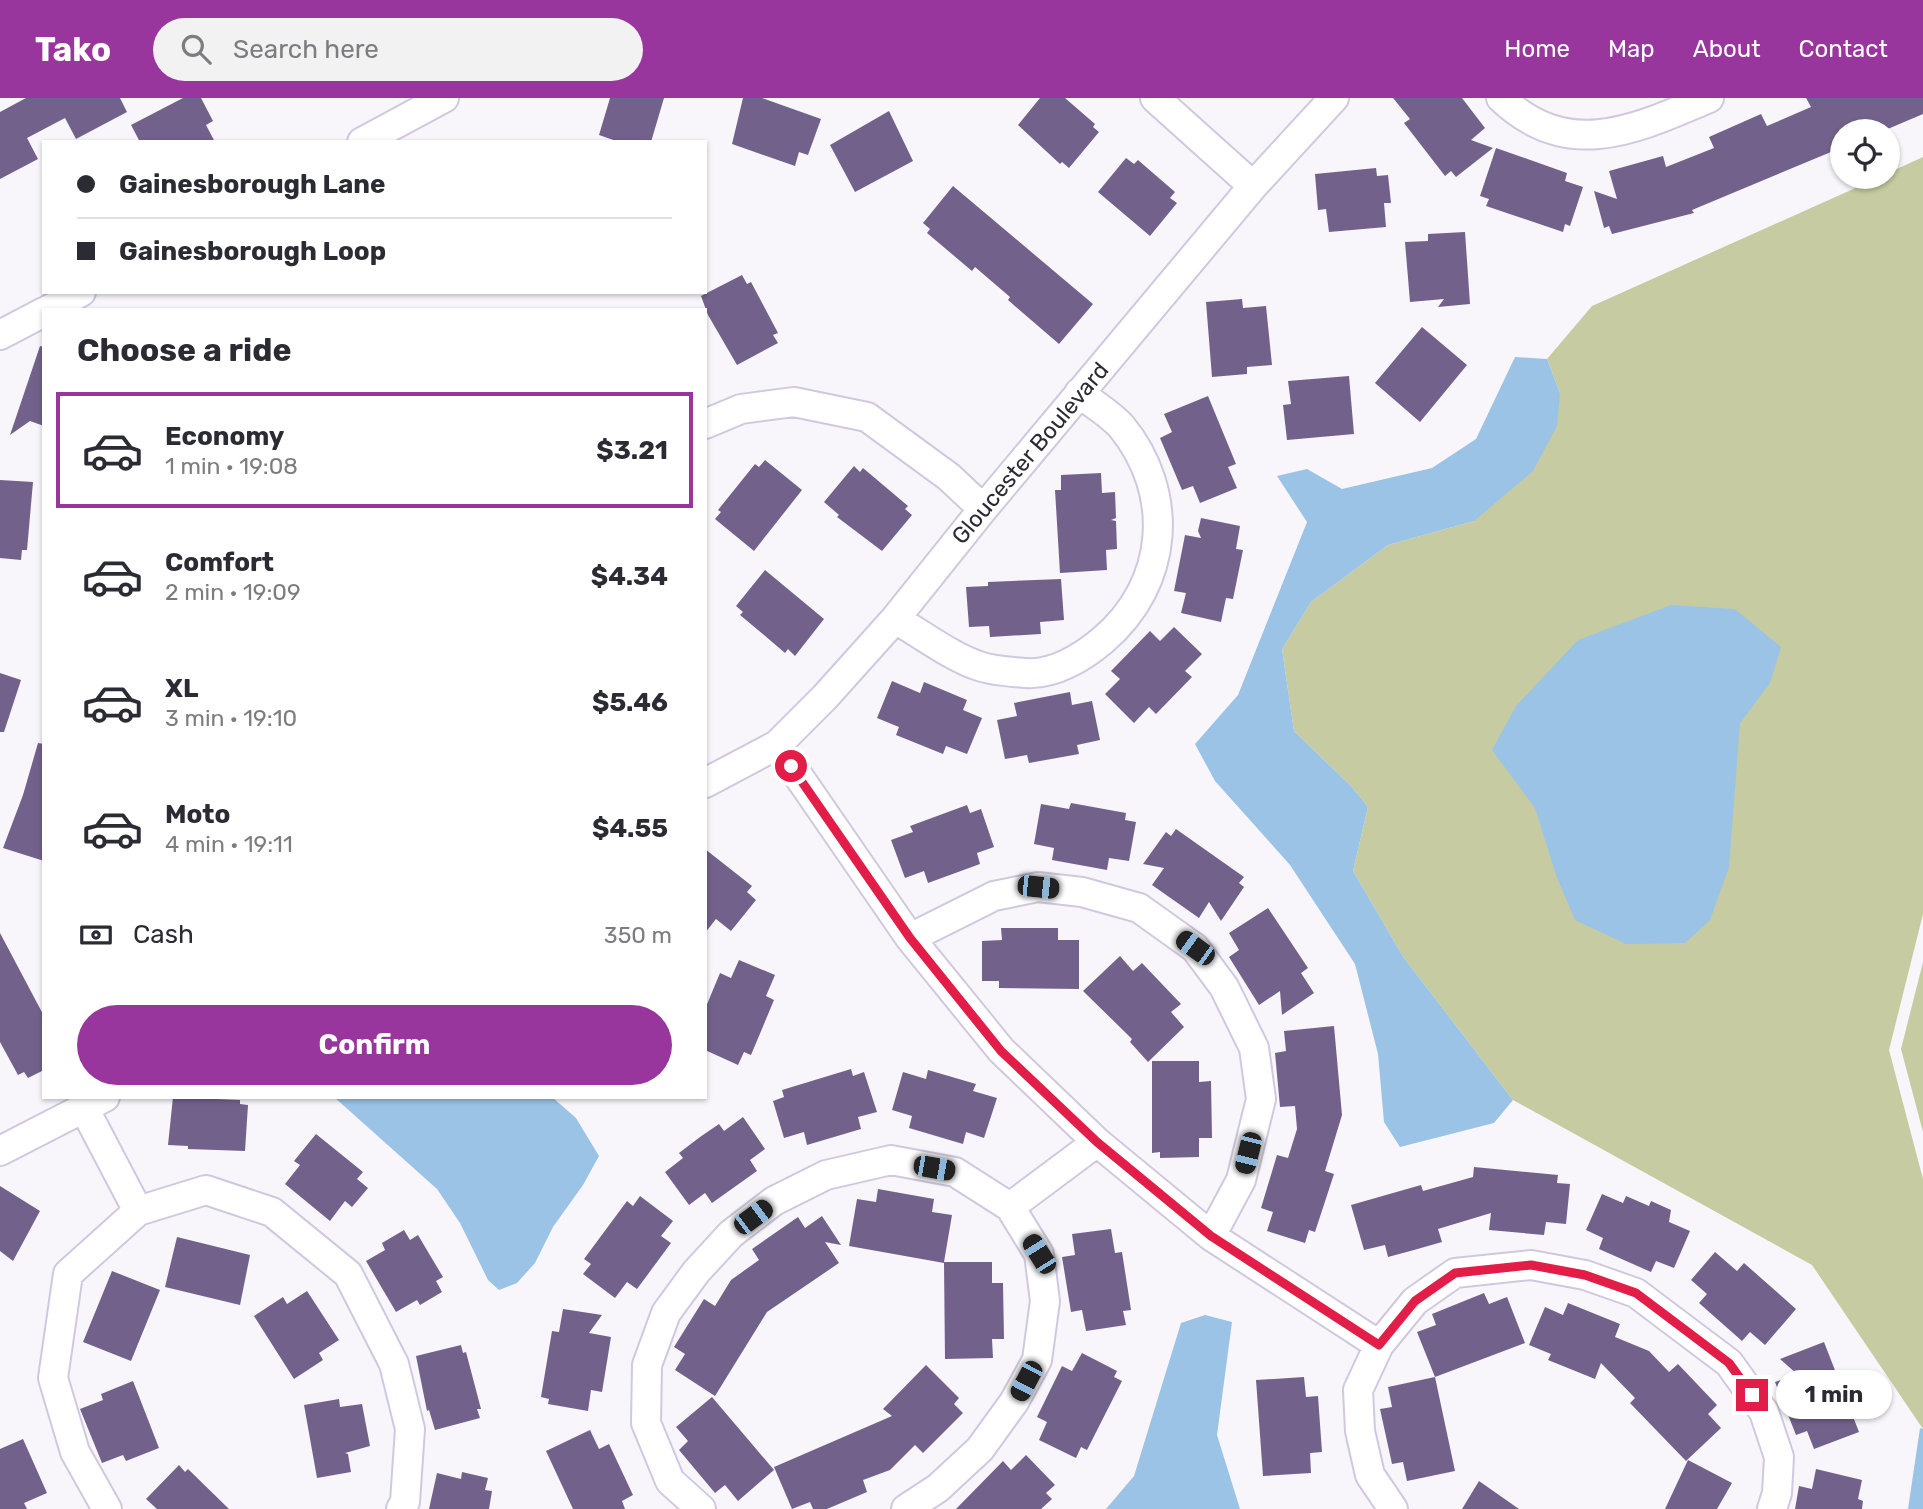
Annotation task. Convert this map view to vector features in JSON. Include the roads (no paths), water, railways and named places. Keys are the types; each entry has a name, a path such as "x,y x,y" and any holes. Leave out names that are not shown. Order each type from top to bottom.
{"street":[{"path":"366,140 444,98"},
{"path":"1155,98 1253,186"},
{"name":"Gloucester Boulevard","path":"707,782 776,745 895,619 983,509 1253,186 1334,98"},
{"path":"1501,98 1517,112 1544,127 1576,135 1594,136 1634,129 1709,98"},
{"path":"51,308 76,294"},
{"path":"0,335 42,313"},
{"path":"895,619 979,666 1030,674 1080,659 1121,625 1146,584 1158,545 1158,507 1146,465 1120,425 1079,393"},
{"path":"707,423 741,409 794,402 867,417 949,477 983,509"},
{"path":"776,745 910,938 1001,1051 1097,1142 1211,1236 1379,1345"},
{"path":"910,938 993,896 1038,887 1082,892 1139,908 1195,948 1224,987 1254,1048 1261,1099 1241,1180 1211,1236"},
{"path":"3,1142 95,1103 138,1211"},
{"path":"1010,1207 1097,1142"},
{"path":"701,1509 670,1481 646,1423 647,1365 666,1313 695,1272 731,1234 774,1201 826,1175 891,1160 955,1171 1010,1207 1039,1254 1045,1301 1037,1360 1014,1402 980,1449 938,1488 906,1509"},
{"path":"107,1509 75,1452 53,1378 68,1274 138,1211 206,1190 272,1212 348,1274 394,1364 410,1429 405,1502 401,1509"},
{"path":"1393,1509 1370,1475 1360,1431 1358,1390 1379,1345 1415,1301 1455,1273 1531,1265 1585,1275 1636,1293 1729,1363 1764,1412 1779,1457 1777,1493 1772,1509"}],"water":[{"path":"1515,357 1547,359 1560,393 1557,426 1533,471 1474,521 1388,545 1311,602 1282,649 1294,731 1352,787 1368,807 1353,871 1404,958 1513,1100 1494,1123 1400,1147 1384,1122 1378,1054 1355,964 1290,865 1215,781 1195,744 1238,695 1307,522 1277,476 1307,469 1342,489 1432,468 1476,439"},
{"path":"1671,605 1735,609 1781,647 1770,683 1740,723 1729,867 1710,920 1685,943 1626,944 1575,920 1556,875 1535,808 1492,750 1516,706 1578,640"},
{"path":"336,1099 554,1099 576,1118 599,1156 583,1185 553,1227 535,1263 517,1283 499,1290 488,1280 460,1223 437,1189"},
{"path":"1205,1315 1232,1322 1217,1435 1240,1509 1106,1509 1134,1476 1181,1323"},
{"path":"1920,1428 1923,1429 1923,1509 1908,1509"}]}
